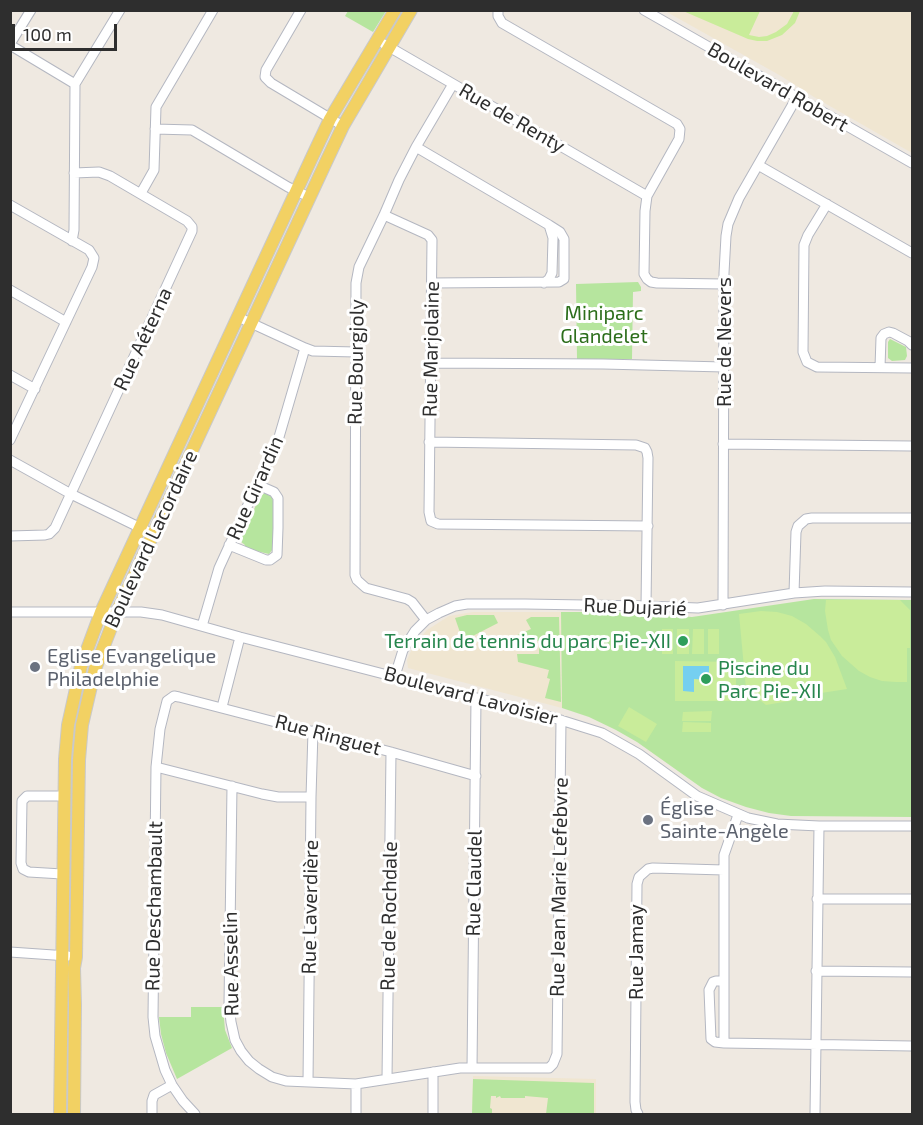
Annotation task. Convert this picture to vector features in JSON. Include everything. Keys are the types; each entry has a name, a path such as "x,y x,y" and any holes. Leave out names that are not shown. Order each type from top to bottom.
{"main road":[{"name":"Boulevard Lacordaire","path":"60,1114 63,796 68,725 81,666 101,612 330,119 395,10"},
{"name":"Boulevard Lacordaire","path":"74,1114 74,968 80,742 95,669 117,612 343,126 411,10"}],"street":[{"path":"31,10 10,44 75,84"},
{"path":"72,241 75,84 120,10"},
{"path":"141,194 154,170 158,101 213,10"},
{"path":"301,10 266,70 265,77 271,84 343,126"},
{"path":"498,10 502,23 677,124 680,129 679,139 647,196 644,268 647,279 657,283 724,284"},
{"name":"Boulevard Robert","path":"644,10 912,164"},
{"name":"Rue de Renty","path":"377,40 647,196"},
{"name":"Rue Bourgjoly","path":"426,620 412,602 366,588 355,575 357,276 399,180 453,84"},
{"name":"Rue de Nevers","path":"723,605 724,284 728,224 739,198 797,97"},
{"path":"155,129 192,130 309,197"},
{"path":"416,147 564,236 564,279 559,282 432,283"},
{"path":"758,165 912,253"},
{"name":"Rue Aéterna","path":"10,536 40,536 49,534 55,528 192,231 188,221 104,173 74,173"},
{"path":"827,204 804,245 803,352 807,362 817,367 912,368"},
{"path":"10,205 88,250 94,258 10,440"},
{"name":"Rue Marjolaine","path":"384,215 431,238 432,243 429,442 431,521 438,524 648,526"},
{"path":"544,283 552,273 553,238 549,225"},
{"path":"10,290 66,322"},
{"path":"238,317 313,351 356,352"},
{"path":"880,367 881,338 884,334 893,333 912,345"},
{"name":"Rue Girardin","path":"202,626 219,568 279,437 305,348"},
{"path":"431,363 724,367"},
{"path":"10,375 35,389"},
{"path":"429,442 636,445 645,448 648,452 646,606"},
{"path":"723,444 912,446"},
{"path":"10,460 71,494 153,534"},
{"path":"229,545 266,560 277,555 278,498 274,492 258,485"},
{"path":"794,593 796,532 798,526 806,519 912,518"},
{"name":"Rue Dujarié","path":"395,676 402,650 415,631 426,620 447,609 467,604 646,606 685,609 794,593 912,592"},
{"name":"Boulevard Lavoisier","path":"10,612 141,612 162,615 561,720 602,733 639,754 697,796 738,815 755,820 777,824 819,826 912,826"},
{"path":"222,707 240,637"},
{"name":"Rue Deschambault","path":"179,697 171,697 165,705 156,767 153,1015 160,1056 172,1085 195,1114"},
{"name":"Rue Ringuet","path":"179,697 314,731 476,776"},
{"name":"Rue Claudel","path":"472,1068 476,698"},
{"name":"Rue Jean Marie Lefebvre","path":"557,1054 561,720"},
{"name":"Rue Laverdière","path":"308,1082 311,797 314,731"},
{"name":"Rue de Rochdale","path":"387,1079 391,752"},
{"path":"156,767 270,796 311,797"},
{"name":"Rue Asselin","path":"232,786 229,1004 235,1040 241,1051 259,1070 286,1081 356,1084 472,1068 549,1068 554,1065 557,1054"},
{"path":"62,874 29,872 23,869 21,863 22,801 27,796 63,796"},
{"path":"724,1043 723,870 725,849 738,815"},
{"path":"815,1114 819,826"},
{"name":"Rue Jamay","path":"638,1114 635,1091 637,884 639,877 648,869 653,868 723,870"},
{"path":"817,899 912,899"},
{"path":"10,952 76,957"},
{"path":"816,971 912,972"},
{"path":"724,981 713,982 710,990 711,1039 715,1042 912,1046"},
{"path":"433,1114 434,1072"},
{"path":"356,1084 356,1114"},
{"path":"152,1114 154,1095 172,1085"}],"shaded area":[{"path":"665,11 912,11 912,153 781,76"},
{"path":"473,612 561,612 562,708 408,668 407,660 414,645 427,630 449,616"},
{"path":"473,1076 596,1079 596,1114 472,1114"}],"green space":[{"path":"348,10 386,11 373,32 345,16"},
{"path":"683,11 760,11 749,35 759,37 776,32 787,24 794,11 800,11 795,23 782,35 767,41 757,41"},
{"name":"Miniparc Glandelet","path":"638,282 641,291 633,292 632,359 577,359 576,284"},
{"path":"890,339 906,347 905,360 892,361 888,358"},
{"path":"265,493 272,497 273,501 273,549 269,554 244,547 245,545 240,541 260,496"},
{"path":"814,599 912,600 912,817 791,816 746,807 702,788 616,730 589,717 562,708 561,612 610,612 692,617"},
{"path":"826,600 900,600 910,610 907,682 882,681 870,677 859,671 842,656 831,640 828,630"},
{"path":"761,611 792,616 820,636 835,657 847,689 795,697 795,700 766,705 746,689 739,614"},
{"path":"467,615 494,615 498,623 463,641 455,618"},
{"path":"531,617 559,617 561,702 545,698 550,679 547,678 549,670 518,662 517,654 539,654 539,641 520,640 515,636 531,629 526,620"},
{"name":"Terrain de tennis du parc Pie-XII","path":"662,629 673,629 673,654 662,654"},
{"name":"Terrain de tennis du parc Pie-XII","path":"677,629 689,629 689,654 677,654"},
{"name":"Terrain de tennis du parc Pie-XII","path":"693,629 704,629 704,654 692,654"},
{"name":"Terrain de tennis du parc Pie-XII","path":"708,629 719,629 719,654 708,654"},
{"name":"Piscine du Parc Pie-XII","path":"675,661 736,662 734,700 675,701"},
{"path":"629,707 657,724 646,742 618,726"},
{"path":"712,711 711,721 682,721 683,712"},
{"path":"683,722 711,723 711,732 682,732"},
{"path":"191,1007 223,1007 225,1030 232,1048 177,1079 166,1053 159,1017 191,1017"},
{"path":"473,1079 594,1083 594,1114 546,1114 548,1098 525,1096 525,1098 501,1098 500,1096 496,1098 496,1096 491,1096 492,1114 472,1114"}],"water":[{"path":"683,666 709,666 709,680 694,679 694,692 683,691"}],"place":[{"name":"Terrain de tennis du parc Pie-XII","path":"683,641"},
{"name":"Eglise Evangelique Philadelphie","path":"35,667"},
{"name":"Piscine du Parc Pie-XII","path":"706,679"},
{"name":"Église Sainte-Angèle","path":"648,820"}]}
